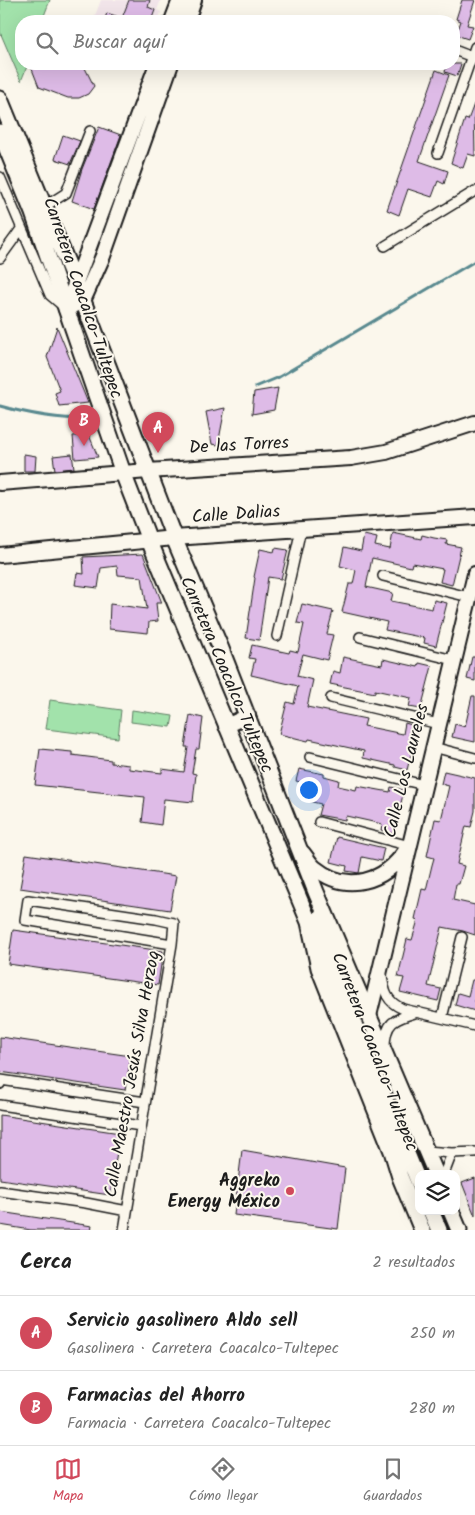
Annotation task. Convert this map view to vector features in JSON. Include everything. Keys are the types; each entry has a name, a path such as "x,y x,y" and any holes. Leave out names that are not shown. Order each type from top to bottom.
{"main road":[{"name":"Carretera Coacalco-Tultepec","path":"0,99 83,301 174,538 248,716 316,892 434,1170"},
{"name":"Carretera Coacalco-Tultepec","path":"0,132 33,213 123,473 226,726 309,922 319,968 422,1230"},
{"path":"316,892 325,944 332,970 415,1172"},
{"path":"392,1151 415,1186"},
{"path":"431,1215 437,1230"},
{"path":"453,1215 459,1230"}],"street":[{"path":"174,15 180,0"},
{"path":"189,15 194,0"},
{"path":"438,153 475,47"},
{"path":"460,52 473,57"},
{"path":"66,309 155,70"},
{"path":"66,309 83,301 103,256 169,70"},
{"path":"44,207 66,193 90,131"},
{"path":"0,177 50,295 66,309"},
{"path":"385,246 475,191"},
{"path":"0,258 21,229"},
{"name":"De las Torres","path":"0,483 351,458 386,452 475,423"},
{"name":"Calle Dalias","path":"0,554 174,538 475,517"},
{"path":"277,636 301,529"},
{"name":"Calle Los Laureles","path":"299,848 314,867 331,878 349,882 368,881 386,873 400,860 410,846 475,574"},
{"path":"383,576 469,598"},
{"path":"360,637 454,660"},
{"path":"331,698 439,724"},
{"path":"226,726 248,716"},
{"path":"433,747 475,758"},
{"path":"310,757 424,785"},
{"path":"319,822 410,846 369,1016"},
{"name":"Calle Maestro Jesús Silva Herzog","path":"124,1230 172,944 174,923 171,921 28,900 25,920 172,944"},
{"path":"442,1018 462,937"},
{"path":"381,966 383,989 389,1000 403,1009 475,1026"},
{"path":"384,1053 387,1030 392,1022 418,1012"},
{"path":"0,1084 1,1080 145,1102"},
{"path":"0,1105 141,1126"},
{"path":"426,1150 452,1153 475,1152"},
{"path":"446,1170 452,1153"},
{"path":"0,1191 86,1203 127,1211"}],"shaded area":[{"path":"101,0 161,0 157,10 161,12 160,15 95,15"}],"green space":[{"path":"0,0 50,0 44,15 15,15 15,67 0,32"},
{"path":"16,70 26,70 21,81"},
{"path":"50,700 121,710 118,738 46,729"},
{"path":"132,710 173,716 171,727 131,722"}],"building":[{"path":"129,0 150,0 148,7 155,10 153,15 123,15"},
{"path":"462,0 475,0 467,25 473,26 468,39 460,36 461,21 460,15 457,15"},
{"path":"32,70 86,70 94,86 88,94 79,98 68,98 39,87"},
{"path":"436,70 449,75 419,161 448,171 444,184 438,181 432,197 408,189 399,215 387,210"},
{"path":"446,70 459,70 457,76 445,72"},
{"path":"474,104 475,156 468,154 463,168 451,163 465,119 468,120"},
{"path":"99,127 121,135 94,209 72,201 82,169"},
{"path":"63,135 80,141 70,164 55,159"},
{"path":"57,327 88,403 59,406 55,393 60,391 47,357"},
{"path":"278,388 274,410 252,414 254,392"},
{"path":"225,408 218,445 212,444 206,412"},
{"path":"89,435 98,457 75,459 73,436"},
{"path":"24,454 36,456 35,471 24,471"},
{"path":"72,454 74,468 55,470 53,456"},
{"path":"393,533 421,539 422,535 447,540 446,544 461,547 452,585 440,582 443,569 412,563 411,567 372,558 366,587 393,593 391,601 432,609 434,600 447,603 436,646 424,643 425,638 385,630 387,622 342,612 349,584 353,584 356,570 340,566 344,547 361,551 364,535 377,538 375,546 390,549"},
{"path":"275,548 288,550 281,579 268,577 259,640 246,638 254,577 260,549 274,552"},
{"path":"143,554 162,603 156,603 158,621 149,622 148,633 109,629 110,604 147,609 142,577 118,575 117,566 101,568 98,588 75,585 77,573 84,574 83,557"},
{"path":"302,604 333,611 327,634 333,635 327,660 303,654 297,676 313,680 307,707 366,719 364,726 403,734 405,723 418,727 407,770 395,767 395,765 363,758 364,751 279,734 287,702 294,704 298,686 251,675 255,659 249,658 252,645 289,653 290,650 298,652 304,624 297,623"},
{"path":"343,657 382,665 383,659 418,667 419,663 432,666 421,709 409,707 411,698 375,690 375,693 330,684 333,671 340,673"},
{"path":"472,657 475,657 475,681 467,679"},
{"path":"472,696 475,696 475,742 452,737 455,724 465,727"},
{"path":"190,715 203,718 199,749 196,749 192,773 196,774 193,802 164,799 161,825 142,822 145,797 35,785 40,749 72,752 72,755 111,760 111,763 129,765 129,769 162,773 162,769 184,772 188,747 185,747"},
{"path":"299,769 324,774 324,776 339,780 338,786 356,790 357,786 390,792 391,787 404,790 394,834 381,830 382,824 346,816 345,820 318,815 321,804 304,800 308,784 296,781"},
{"path":"444,771 475,778 475,811 471,827 466,826 457,864 464,866 459,884 456,884 453,900 475,905 475,935 442,927 428,986 441,989 438,1001 400,992 404,978 398,977 407,939 412,940 418,920 415,919 422,889 426,890 434,858 427,856 435,819 441,820 449,786 441,784"},
{"path":"337,837 384,848 381,861 362,857 359,873 346,871 347,866 331,862"},
{"path":"26,854 176,876 170,910 20,888"},
{"path":"13,930 163,951 158,985 8,964"},
{"path":"472,980 475,980 475,1011 455,1005 458,993 468,996"},
{"path":"0,1037 131,1056 125,1090 0,1072"},
{"path":"0,1115 120,1133 110,1195 0,1179"},
{"name":"Aggreko Energy México","path":"242,1150 345,1168 338,1229 234,1215"},
{"path":"475,1178 475,1216 462,1183"},
{"path":"0,1212 92,1226 91,1230 31,1230 0,1225"}],"waterway":[{"path":"255,387 279,377 475,261"},
{"path":"0,406 47,416 95,419"}],"place":[{"name":"Farmacias del Ahorro","path":"84,446"},
{"name":"Servicio gasolinero Aldo sell","path":"158,453"},
{"name":"Aggreko Energy México","path":"290,1191"}]}
